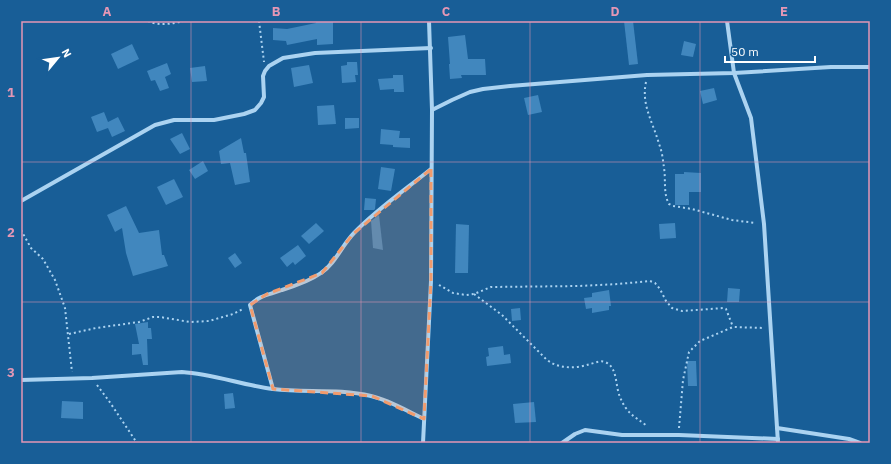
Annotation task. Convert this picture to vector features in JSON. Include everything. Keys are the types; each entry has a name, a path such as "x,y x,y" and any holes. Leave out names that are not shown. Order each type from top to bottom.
{"street":[{"path":"423,443 431,281 432,110 429,21"},
{"path":"562,443 574,434 585,430 622,436 679,434 778,441 764,224 751,118 734,73 727,21"},
{"path":"21,201 155,125 174,120 214,120 244,114 255,110 264,97 263,76 265,71 269,66 283,58 315,54 431,48"},
{"path":"432,110 452,100 483,89 647,75 734,73 870,66"},
{"path":"273,389 250,305 262,296 300,284 322,273 334,262 353,234 431,169"},
{"path":"21,380 92,378 182,372 196,373 273,389 347,392 372,396 424,419"},
{"path":"777,428 848,439 860,443"}],"path":[{"path":"148,21 152,23 164,24 183,21"},
{"path":"259,21 265,71"},
{"path":"647,75 644,90 646,110 660,144 666,191 670,204 732,220 764,224"},
{"path":"21,230 31,248 43,259 55,280 65,308 73,378"},
{"path":"431,281 454,293 466,295 474,294 491,287 579,286 618,284 650,280 660,289 666,301 672,308 682,311 724,308 726,309 732,327"},
{"path":"474,294 518,329 546,359 554,365 569,367 588,365 600,361 607,363 614,371 617,390 624,406 630,414 657,435"},
{"path":"69,334 96,328 139,322 153,317 190,322 209,321 233,314 250,305"},
{"path":"679,434 683,380 690,352 700,341 732,327 771,328"},
{"path":"92,378 109,400 137,443"}],"highlighted area":[{"path":"431,169 431,281 424,419 372,396 273,389 250,305 267,294 322,273 353,234"}],"building":[{"path":"316,21 333,21 333,44 317,45 317,39 287,45 286,41 273,40 273,28 287,29 316,23"},
{"path":"624,21 633,21 638,64 629,65"},
{"path":"465,35 468,59 485,59 486,75 461,75 462,78 450,79 448,37"},
{"path":"684,41 696,44 693,57 681,55"},
{"path":"132,44 139,59 118,69 111,54"},
{"path":"347,62 357,62 358,75 355,75 356,82 342,83 341,66 347,65"},
{"path":"167,63 171,74 165,77 169,88 160,91 155,80 151,81 147,71"},
{"path":"309,65 313,83 294,87 291,68"},
{"path":"205,66 207,81 192,82 190,68"},
{"path":"393,75 403,75 404,92 394,92 394,89 380,90 378,79 393,78"},
{"path":"714,88 717,100 703,104 700,91"},
{"path":"538,95 542,112 528,115 524,98"},
{"path":"334,105 336,124 318,125 317,106"},
{"path":"104,112 108,122 118,117 125,131 112,137 108,128 97,132 91,117"},
{"path":"345,118 359,118 359,128 345,129"},
{"path":"381,129 400,131 399,138 410,138 410,148 393,147 393,145 380,144"},
{"path":"182,133 190,149 180,154 170,139"},
{"path":"241,138 244,153 246,153 250,182 235,185 230,163 221,164 219,151"},
{"path":"203,161 208,171 195,179 189,170"},
{"path":"381,167 395,169 391,191 378,189"},
{"path":"684,172 701,173 701,192 689,192 689,205 675,205 675,174 684,174"},
{"path":"174,179 183,197 166,205 157,187"},
{"path":"365,198 376,199 374,210 364,210"},
{"path":"126,206 139,233 159,230 162,255 164,255 168,266 133,276 126,253 122,228 115,232 107,215"},
{"path":"379,215 383,250 373,248 371,221"},
{"path":"316,223 324,231 309,244 301,236"},
{"path":"675,223 676,238 660,239 659,224"},
{"path":"456,224 469,225 468,273 455,273"},
{"path":"298,245 306,256 295,265 293,262 287,267 280,258"},
{"path":"235,253 242,263 235,268 228,258"},
{"path":"728,288 740,289 739,302 727,302"},
{"path":"609,290 611,306 609,306 609,310 592,313 592,308 586,309 584,298 592,297 592,293"},
{"path":"520,308 521,320 512,321 511,309"},
{"path":"148,322 148,328 151,328 152,339 147,339 148,365 143,365 141,354 132,355 132,344 139,344 135,324"},
{"path":"503,346 504,355 510,354 511,363 487,366 486,357 489,356 488,348"},
{"path":"687,361 696,361 697,386 688,386"},
{"path":"233,393 235,408 225,409 224,394"},
{"path":"62,401 83,402 83,419 61,418"},
{"path":"534,402 536,422 515,423 513,404"}]}
